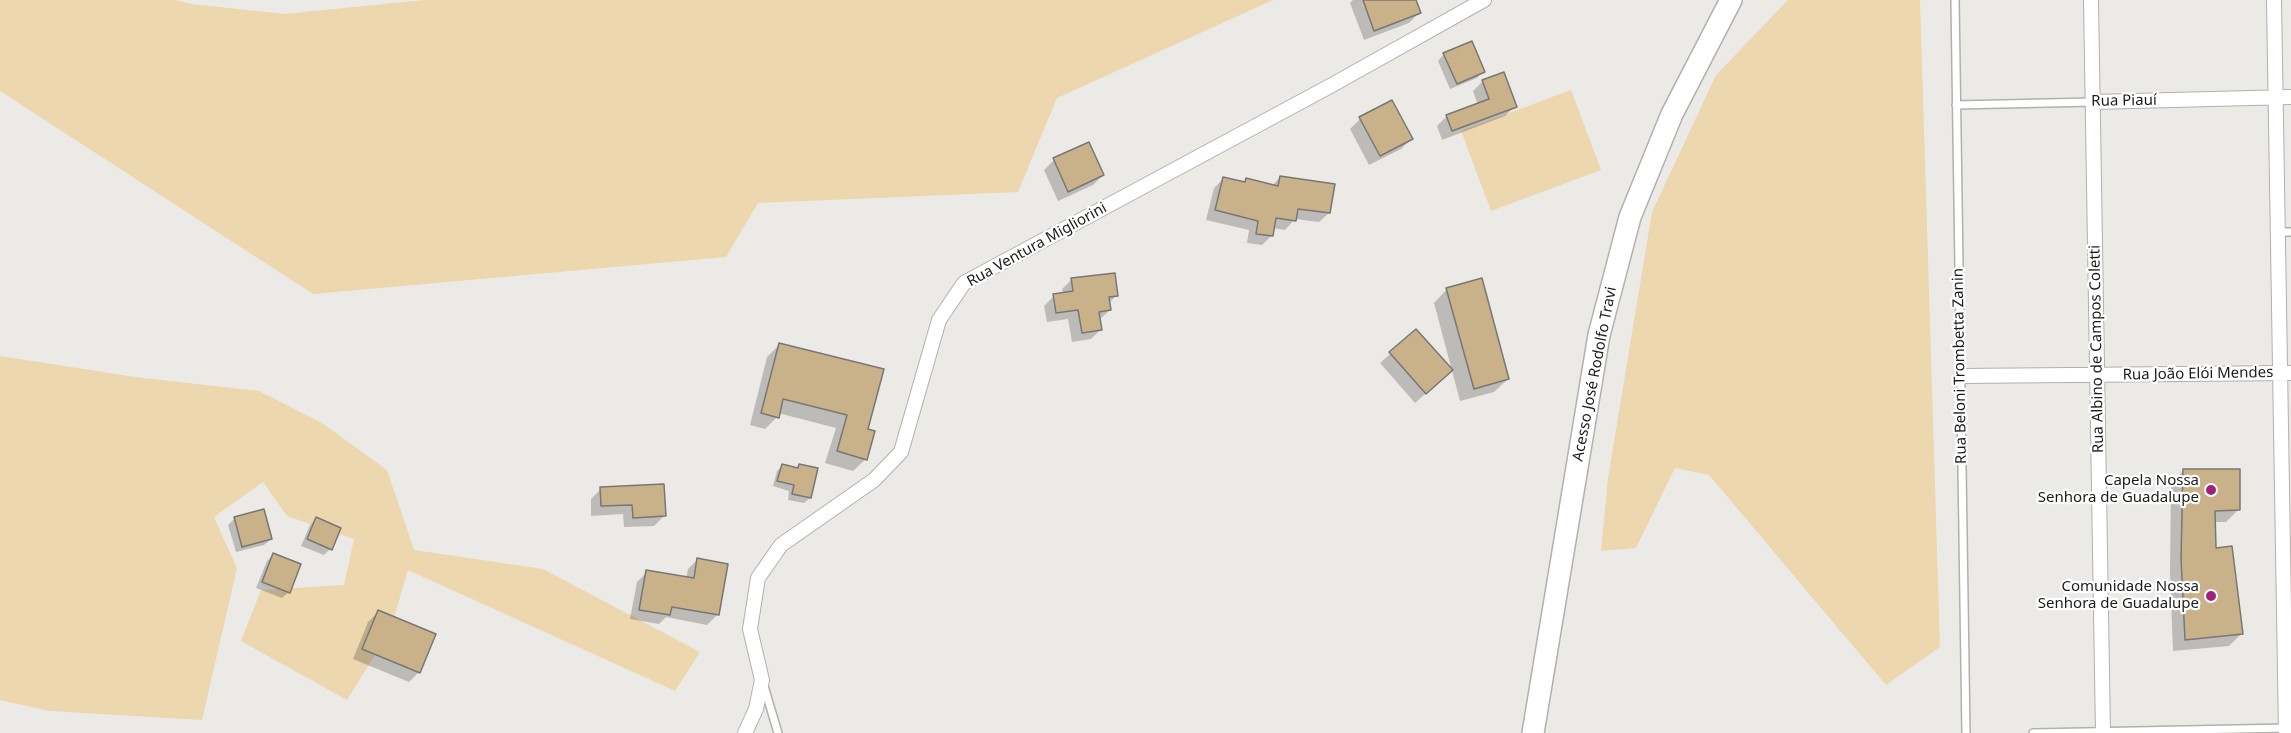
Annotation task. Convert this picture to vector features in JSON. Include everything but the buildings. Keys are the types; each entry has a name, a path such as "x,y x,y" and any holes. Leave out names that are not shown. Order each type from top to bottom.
{"highway":[{"name":"Acesso José Rodolfo Travi","path":"1533,733 1599,335 1629,217 1672,114 1731,0"}],"street":[{"name":"Rua Ventura Migliorini","path":"745,733 756,709 762,681 750,629 758,578 781,545 874,480 902,452 939,320 964,283 1332,85 1484,0"},
{"name":"Rua Albino de Campos Coletti","path":"2091,0 2103,732"},
{"path":"2274,0 2275,97 2284,232 2287,730"},
{"name":"Rua Piauí","path":"2093,102 2291,97"},
{"name":"Rua João Elói Mendes","path":"1961,376 2285,373"}],"lane":[{"name":"Rua Beloni Trombetta Zanin","path":"1955,0 1966,733"},
{"name":"Rua Piauí","path":"1956,105 2093,102"},
{"path":"762,681 778,733"},
{"path":"2033,733 2287,730"}],"shaded area":[{"path":"0,0 174,0 284,14 424,0 1273,0 1057,98 1018,192 758,203 726,257 313,294 0,91"},
{"path":"1788,0 1920,0 1940,647 1886,685 1709,475 1675,468 1636,548 1601,551 1608,478 1652,212 1716,75"},
{"path":"1571,90 1601,170 1491,211 1461,131"},
{"path":"0,356 135,377 259,391 322,423 387,470 414,550 543,569 700,652 675,691 408,570 390,631 347,700 241,641 261,590 344,585 354,539 287,516 263,482 214,517 237,568 202,720 50,711 0,700"}],"place":[{"name":"Capela Nossa Senhora de Guadalupe","path":"2211,490"},
{"name":"Comunidade Nossa Senhora de Guadalupe","path":"2211,596"}]}
